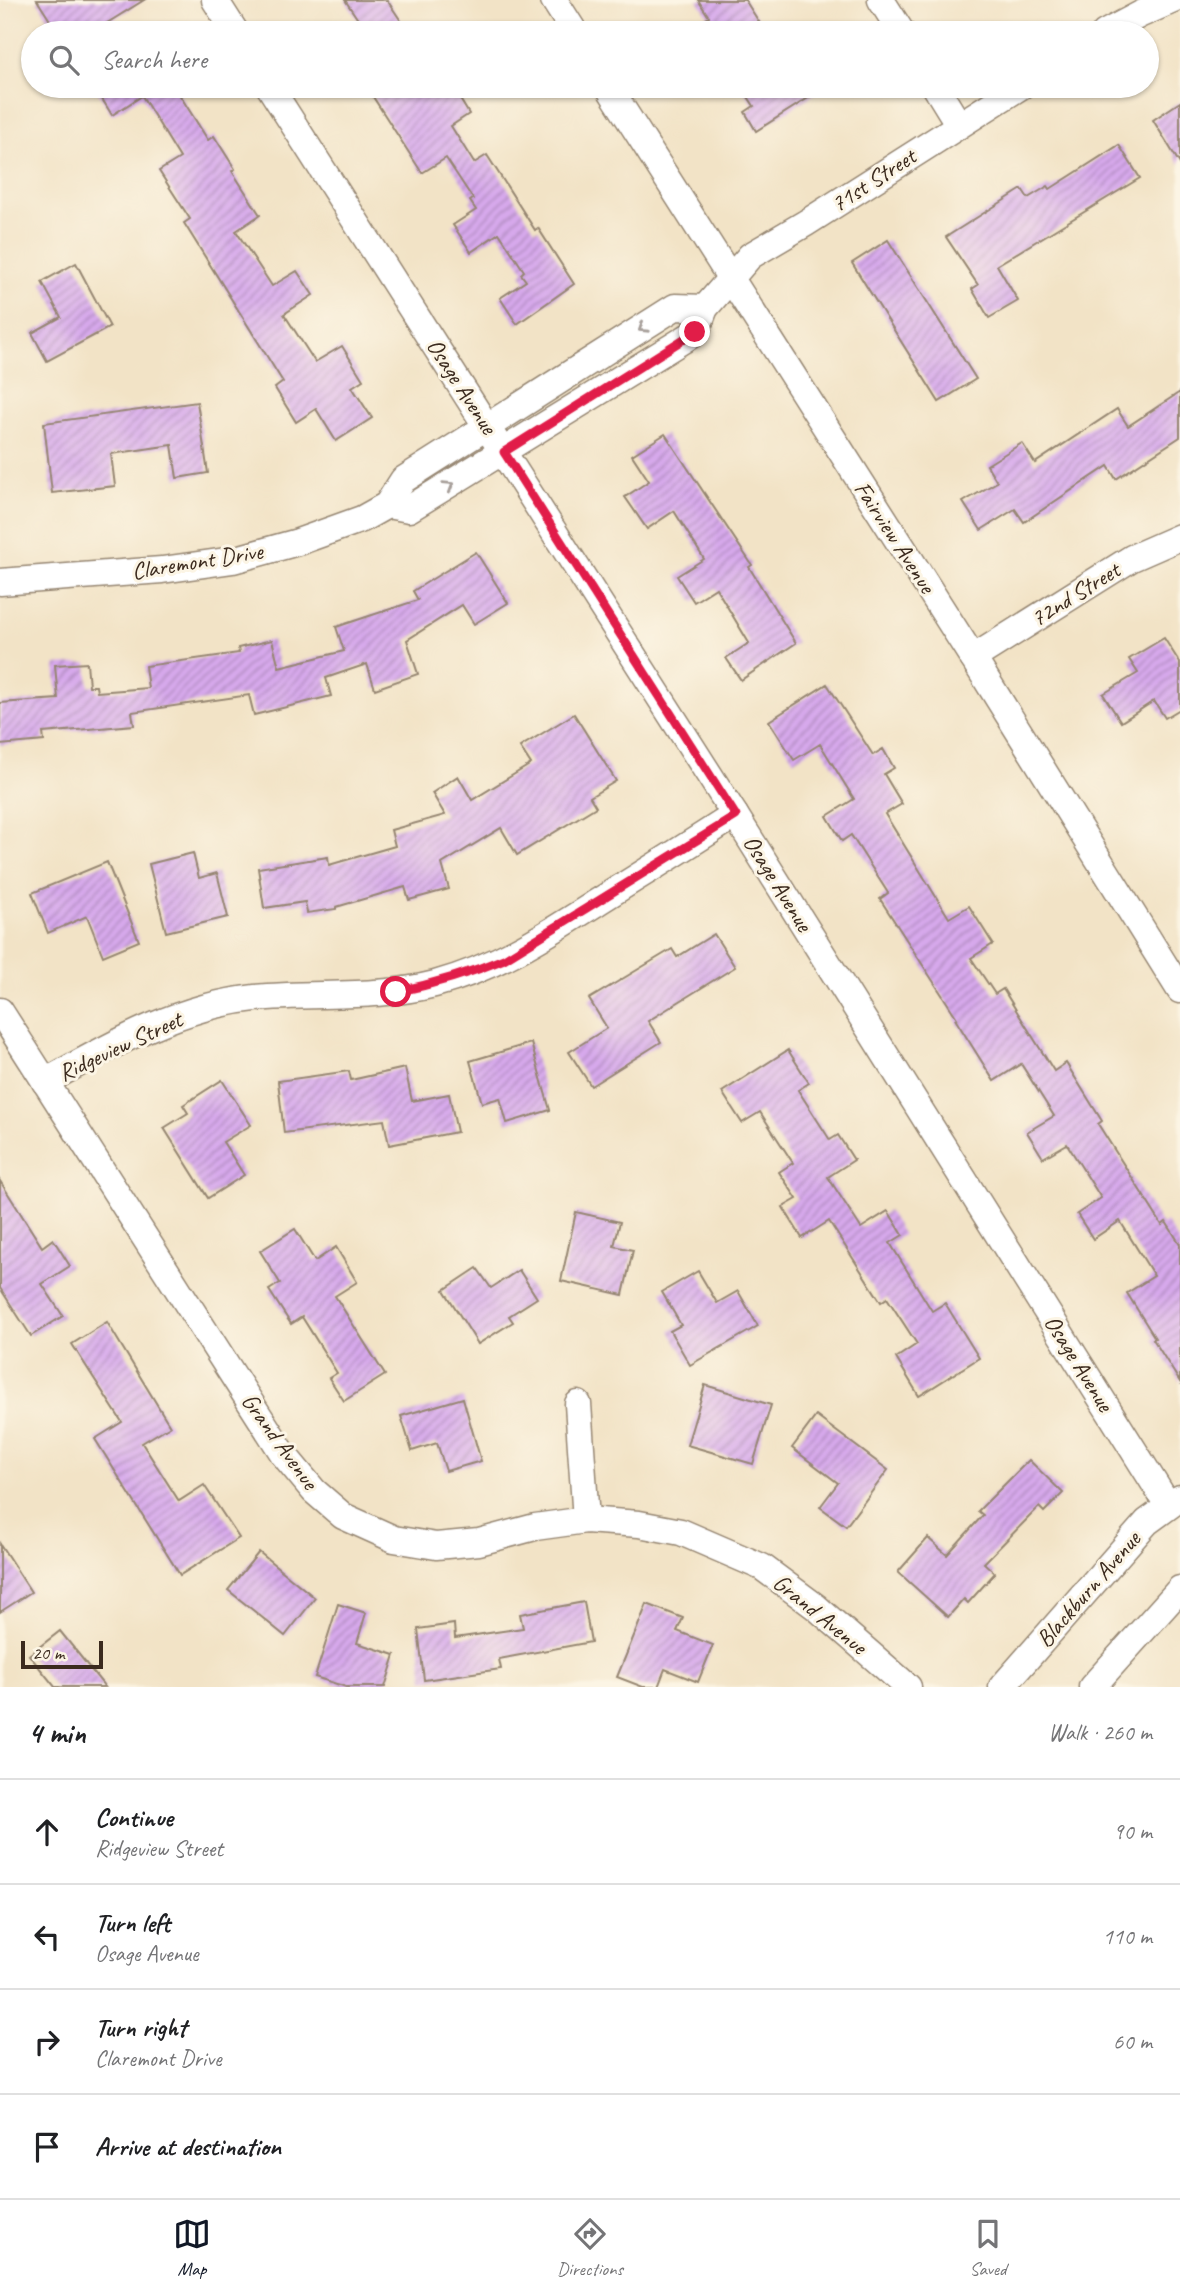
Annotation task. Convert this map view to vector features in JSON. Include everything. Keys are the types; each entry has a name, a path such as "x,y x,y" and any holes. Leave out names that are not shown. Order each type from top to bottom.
{"street":[{"path":"215,0 228,21"},
{"path":"554,0 567,21"},
{"path":"881,0 894,21"},
{"path":"1128,21 1173,0"},
{"name":"Osage Avenue","path":"278,98 1174,1502"},
{"name":"Fairview Avenue","path":"616,98 1180,990"},
{"path":"942,98 959,125"},
{"name":"71st Street","path":"730,280 750,256 1002,98"},
{"name":"Claremont Drive","path":"387,505 409,509 695,332 705,308 730,280"},
{"name":"Claremont Drive","path":"0,582 162,570 233,560 298,542 362,519 387,505 403,480 675,307 705,308"},
{"name":"72nd Street","path":"972,658 1132,558 1180,537"},
{"name":"Ridgeview Street","path":"45,1082 148,1027 220,1004 279,996 396,992 474,972 528,946 736,816"},
{"name":"Grand Avenue","path":"0,1011 285,1455 314,1491 343,1516 394,1539 436,1546 480,1542 535,1527 586,1520 639,1524 681,1532 762,1567 816,1607 908,1687"},
{"path":"578,1404 586,1520"},
{"name":"Blackburn Avenue","path":"1002,1687 1147,1522 1174,1502"},
{"path":"1092,1687 1180,1589"}],"building":[{"path":"37,0 144,0 110,21 50,21"},
{"path":"345,0 387,0 401,21 359,21"},
{"path":"698,0 745,0 758,21 703,21 709,17"},
{"path":"101,98 139,98 112,115"},
{"path":"143,98 182,98 208,140 214,136 260,215 236,231 272,286 297,271 313,295 284,314 315,362 342,346 363,380 352,387 372,418 336,441 316,409 296,422 275,388 283,382 184,223 190,219 159,171 180,158"},
{"path":"374,98 459,98 469,114 451,126 474,163 487,155 535,230 538,228 574,284 517,324 500,298 526,281 521,274 524,271 499,233 471,252 453,225 476,210 470,201 473,199 446,158 422,173"},
{"path":"749,98 808,98 756,131 745,112 754,106"},
{"path":"1180,102 1180,164 1153,120"},
{"path":"1119,145 1140,178 997,265 1018,301 989,318 972,289 978,285 946,237 1022,189 1028,198 1048,186 1050,189"},
{"path":"888,240 976,379 939,402 852,263"},
{"path":"76,263 110,327 47,361 32,333 61,317 42,282"},
{"path":"1180,392 1180,437 1116,479 1108,466 1024,522 1015,509 981,530 963,502 997,482 987,465 1022,443 1035,463 1117,409 1128,426"},
{"path":"197,402 208,473 177,478 172,445 111,454 115,486 52,493 44,423"},
{"path":"665,434 752,565 749,567 796,643 741,680 726,658 749,643 716,588 694,602 677,576 704,559 674,511 647,529 625,497 649,481 632,455"},
{"path":"476,552 508,603 474,624 462,605 407,640 418,674 375,689 367,664 326,678 331,696 254,715 249,695 132,712 134,725 43,733 44,741 0,745 0,703 58,699 55,665 87,663 89,686 96,686 97,692 148,688 145,666 239,653 238,648 272,640 279,667 344,651 336,627 418,600 413,591"},
{"path":"1164,638 1180,663 1180,709 1165,718 1154,701 1121,722 1103,694 1138,673 1129,659"},
{"path":"827,684 873,755 883,749 894,768 884,774 902,804 885,814 949,918 969,906 993,944 971,958 995,994 1003,989 1054,1071 1066,1063 1102,1121 1098,1124 1162,1225 1166,1222 1180,1244 1180,1382 1127,1293 1154,1276 1120,1221 1093,1239 1077,1214 1101,1198 1067,1144 1043,1158 1027,1132 1054,1116 1021,1064 994,1081 880,899 888,893 851,835 842,841 827,816 854,799 820,744 794,760 769,721"},
{"path":"574,714 616,781 590,797 596,807 517,855 501,828 442,864 449,889 409,900 405,887 336,909 307,913 305,902 264,908 258,868 328,857 329,865 395,846 391,830 445,815 432,793 458,776 472,800 531,764 520,747"},
{"path":"193,853 199,878 217,873 228,917 166,932 149,864"},
{"path":"107,862 139,941 103,956 87,916 48,933 32,893"},
{"path":"714,934 735,967 648,1021 661,1042 591,1086 569,1052 607,1028 589,999 672,949 677,957"},
{"path":"531,1043 550,1110 507,1123 500,1098 482,1103 470,1061"},
{"path":"788,1050 809,1083 798,1090 830,1140 838,1135 854,1160 828,1177 861,1228 888,1211 903,1235 890,1243 932,1311 945,1303 979,1358 919,1396 896,1358 917,1344 887,1298 881,1302 829,1221 802,1238 783,1207 797,1199 779,1172 793,1163 760,1112 742,1123 722,1092"},
{"path":"405,1068 412,1101 449,1094 457,1132 389,1145 384,1120 284,1133 278,1081 349,1071 351,1080"},
{"path":"222,1080 251,1125 223,1142 244,1175 208,1198 164,1128 188,1113 183,1105"},
{"path":"0,1181 42,1247 53,1239 70,1266 42,1284 63,1316 31,1336 0,1288"},
{"path":"576,1212 620,1222 614,1246 633,1250 623,1295 561,1281"},
{"path":"295,1229 315,1261 336,1247 357,1282 335,1296 385,1375 344,1401 329,1378 337,1373 302,1317 291,1324 269,1290 280,1283 260,1251"},
{"path":"477,1268 491,1288 519,1270 537,1298 509,1316 513,1322 478,1344 444,1290"},
{"path":"698,1271 717,1303 738,1291 758,1326 690,1365 670,1331 681,1325 662,1292"},
{"path":"107,1322 170,1426 142,1443 179,1501 204,1485 239,1538 180,1575 95,1439 122,1422 72,1344"},
{"path":"705,1385 771,1405 753,1464 687,1445"},
{"path":"463,1398 481,1461 446,1471 437,1443 412,1451 401,1416"},
{"path":"816,1416 888,1470 846,1526 820,1507 838,1483 792,1448"},
{"path":"1029,1460 1063,1493 1044,1512 1039,1507 984,1563 995,1573 968,1603 964,1599 948,1617 898,1572 928,1538 947,1555 983,1515 978,1511"},
{"path":"0,1544 31,1592 0,1612"},
{"path":"259,1552 315,1598 285,1636 228,1590"},
{"path":"584,1602 591,1642 499,1659 501,1669 424,1680 418,1629 454,1624 455,1638 523,1628 520,1614"},
{"path":"338,1604 366,1613 357,1643 395,1655 385,1687 346,1687 315,1677"},
{"path":"647,1604 683,1618 677,1631 713,1645 698,1682 665,1669 658,1687 643,1687 617,1677"},
{"path":"60,1631 105,1687 55,1687 29,1655"}],"route":[{"path":"396,992 474,972 504,959 736,816 504,452 695,332"}]}
